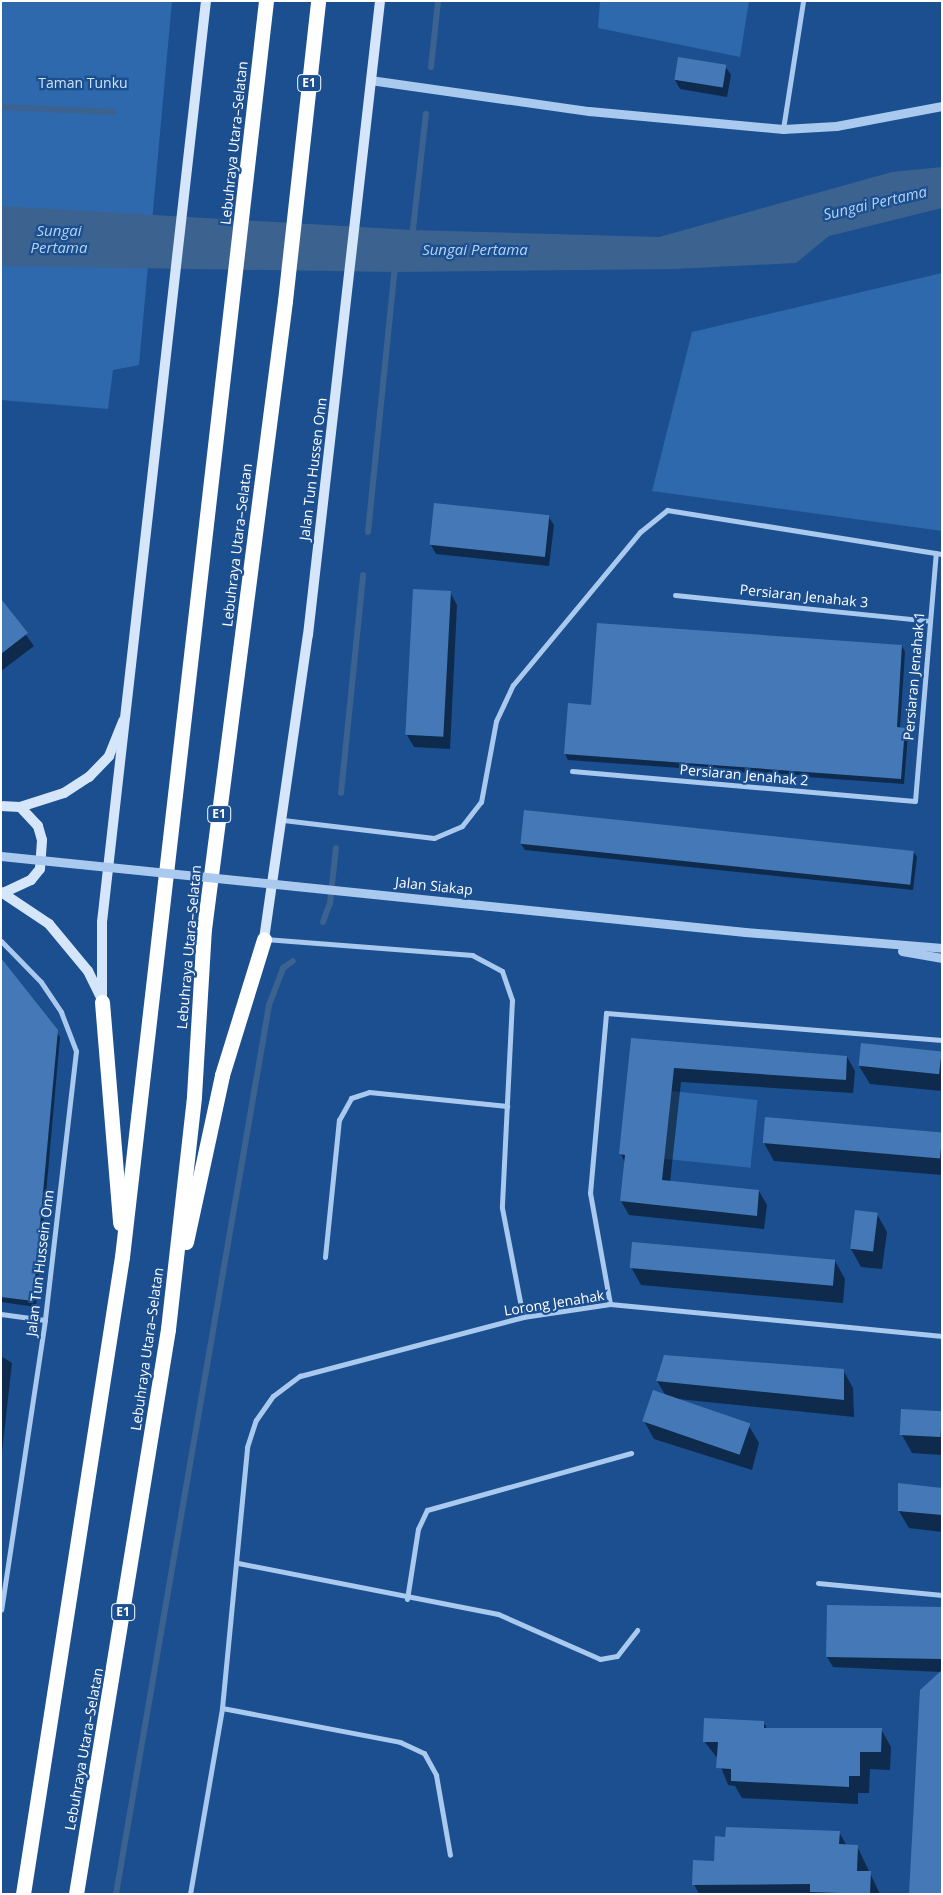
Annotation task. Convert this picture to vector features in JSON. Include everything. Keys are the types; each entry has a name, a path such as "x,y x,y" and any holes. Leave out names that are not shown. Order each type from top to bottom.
{"highway":[{"name":"Lebuhraya Utara–Selatan","path":"23,1894 122,1256 266,1"},
{"name":"Lebuhraya Utara–Selatan","path":"76,1894 168,1329 194,1096 204,928 285,301 318,1"},
{"path":"168,1329 222,1075 264,938"},
{"path":"102,1002 122,1256"}],"main road":[{"path":"102,1002 102,922 128,705 185,166 206,1"},
{"name":"Jalan Tun Hussen Onn","path":"264,938 283,820 348,290 359,174 380,1"},
{"path":"1,806 20,807 64,793 89,777 109,756 128,705"},
{"path":"2,893 31,880 40,868 42,840 38,826 20,807"},
{"path":"2,893 49,924 88,971 102,1002"}],"street":[{"path":"783,129 803,1"},
{"path":"370,80 589,111 783,129 836,126 942,106"},
{"path":"283,820 434,838 462,826 481,802 496,721 513,685 640,532 667,510 939,554"},
{"name":"Persiaran Jenahak 1","path":"914,801 930,621 939,554"},
{"name":"Persiaran Jenahak 3","path":"675,595 930,621"},
{"name":"Persiaran Jenahak 2","path":"572,771 914,801"},
{"name":"Jalan Siakap","path":"1,856 865,944"},
{"path":"264,938 472,955 502,971 512,1000 502,1208 523,1317"},
{"name":"Jalan Tun Hussein Onn","path":"1,941 41,982 62,1012 76,1051 45,1320 1,1610"},
{"path":"865,944 942,948"},
{"path":"865,944 942,958"},
{"path":"610,1304 590,1193 606,1013 942,1040"},
{"path":"325,1257 339,1120 351,1098 369,1092 507,1106"},
{"name":"Lorong Jenahak","path":"190,1894 222,1708 238,1563 247,1447 256,1420 273,1396 300,1376 523,1317 610,1304 942,1336"},
{"path":"1,1314 45,1320"},
{"path":"408,1599 418,1529 427,1510 632,1454"},
{"path":"238,1563 408,1599 498,1614 600,1659 617,1656 637,1630"},
{"path":"818,1583 942,1595"},
{"path":"222,1708 400,1742 424,1754 436,1774 450,1855"}],"green space":[{"name":"Taman Tunku","path":"1,1 172,1 139,365 113,370 108,409 1,400"},
{"path":"600,1 749,1 740,57 598,28"},
{"path":"942,273 942,531 652,491 692,332"},
{"path":"671,1091 758,1100 750,1168 664,1159"}],"water":[{"name":"Sungai Pertama","path":"942,167 942,208 829,236 796,263 676,269 394,272 1,266 1,206 412,230 659,237 892,172"}],"building":[{"path":"678,57 726,65 723,87 674,80"},
{"path":"434,503 549,515 545,557 430,545"},
{"path":"413,589 451,591 443,737 405,735"},
{"path":"1,599 28,633 1,654"},
{"path":"597,623 902,645 897,727 905,728 901,779 564,754 568,703 591,705"},
{"path":"524,810 914,851 910,885 520,844"},
{"path":"1,958 58,1030 33,1301 1,1297"},
{"path":"631,1038 847,1056 846,1080 674,1068 662,1180 759,1190 757,1216 620,1201 625,1155 619,1154"},
{"path":"861,1043 942,1051 939,1074 859,1066"},
{"path":"765,1117 942,1132 940,1158 763,1143"},
{"path":"855,1210 878,1213 873,1252 850,1249"},
{"path":"632,1242 835,1260 833,1286 630,1268"},
{"path":"664,1355 844,1369 844,1400 656,1381"},
{"path":"653,1390 750,1424 740,1455 642,1421"},
{"path":"901,1409 942,1411 941,1437 900,1435"},
{"path":"898,1483 942,1488 942,1515 898,1511"},
{"path":"827,1605 942,1607 941,1659 826,1657"},
{"path":"942,1670 942,1894 909,1894 920,1690"},
{"path":"704,1718 764,1721 764,1728 882,1728 881,1752 860,1752 860,1776 849,1776 849,1787 731,1781 731,1769 716,1768 718,1742 703,1742"},
{"path":"726,1827 840,1831 839,1844 858,1845 857,1871 871,1871 870,1894 810,1892 810,1884 692,1885 693,1860 714,1861 715,1836 725,1837"}],"waterway":[{"path":"431,67 438,1"},
{"path":"1,107 115,112"},
{"path":"412,238 426,114"},
{"path":"368,532 395,264"},
{"path":"341,793 363,575"},
{"path":"323,922 330,903 336,848"},
{"path":"116,1894 269,1005 283,968 293,961"}]}
